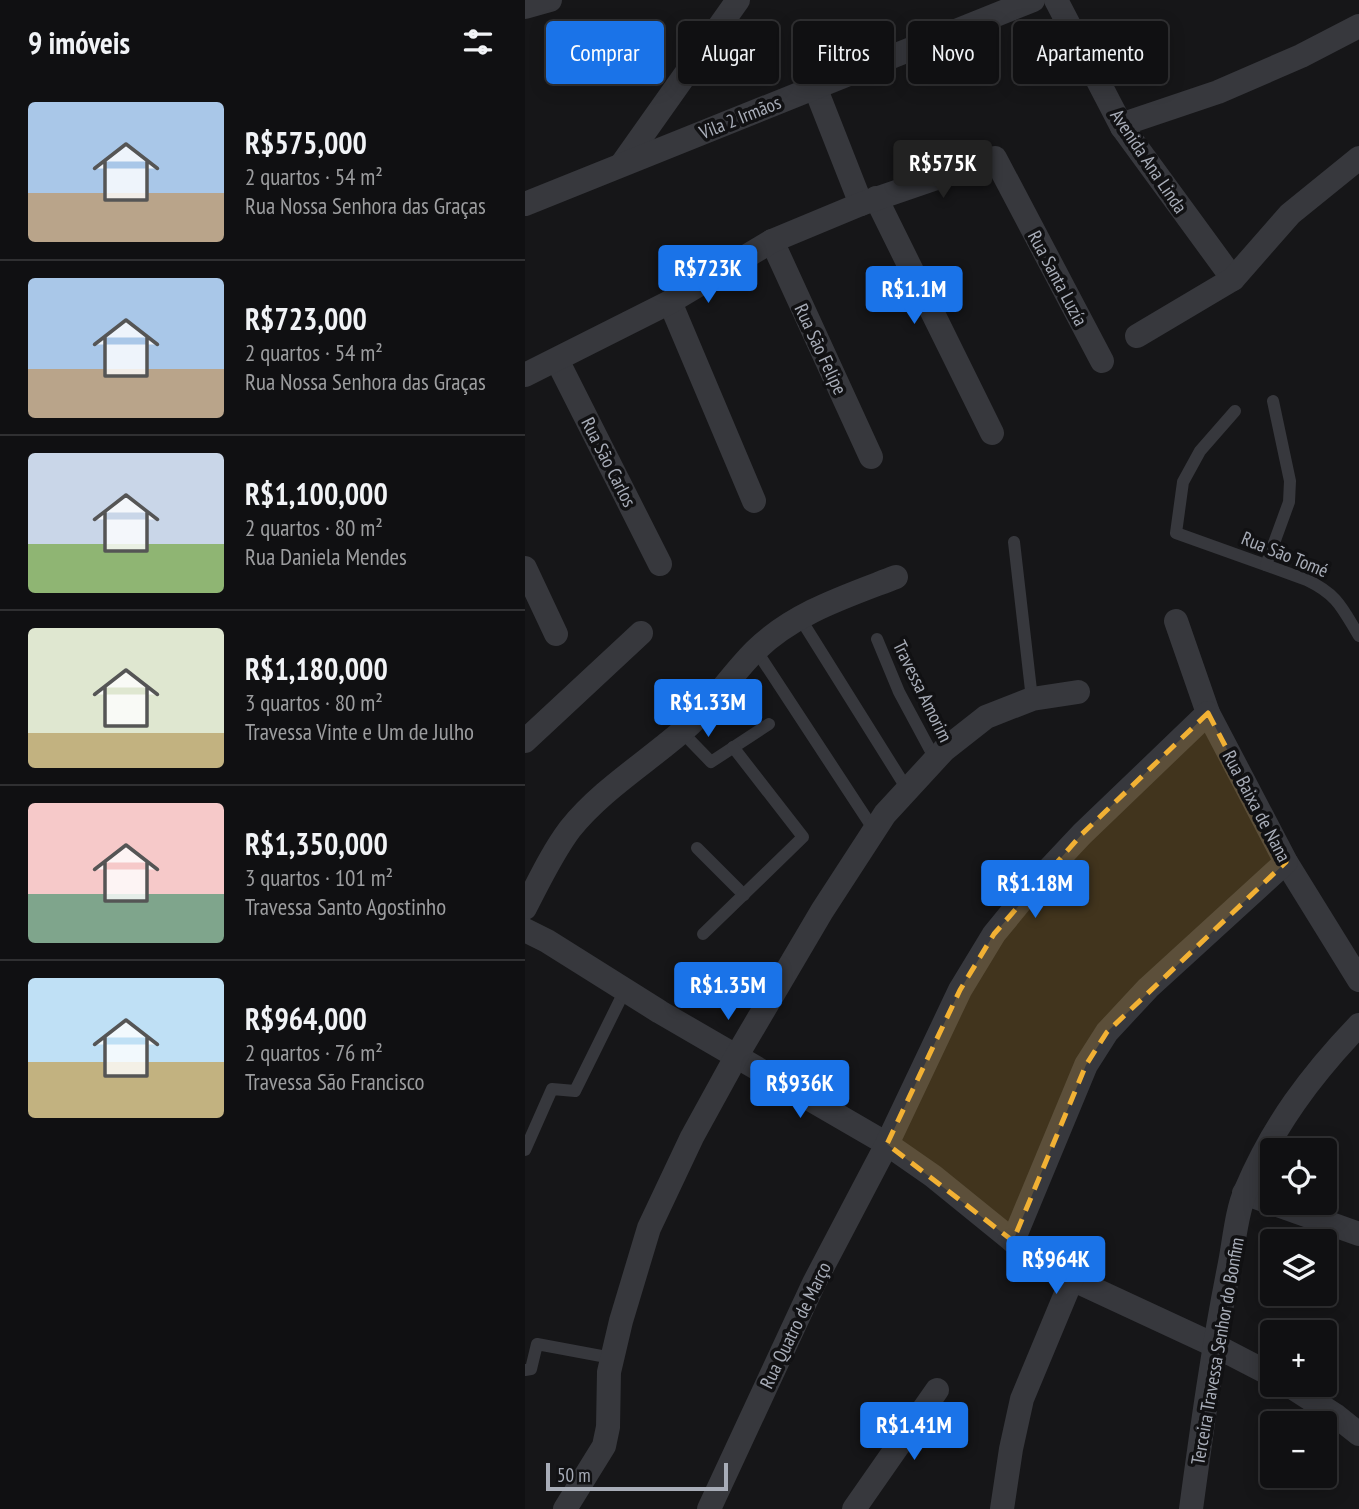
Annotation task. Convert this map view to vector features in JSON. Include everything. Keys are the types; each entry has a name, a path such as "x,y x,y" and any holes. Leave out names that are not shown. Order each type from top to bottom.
{"street":[{"path":"525,7 550,0"},
{"path":"622,164 738,0"},
{"name":"Vila 2 Irmãos","path":"525,204 1033,0"},
{"name":"Avenida Ana Linda","path":"1056,0 1122,127 1233,279"},
{"path":"1122,127 1301,56 1359,26"},
{"path":"815,87 869,201 992,433"},
{"name":"Rua Santa Luzía","path":"869,201 995,158 1103,361"},
{"path":"1137,336 1233,279 1290,214 1359,158"},
{"path":"525,375 670,302 772,241 869,201"},
{"name":"Rua São Felipe","path":"772,241 871,457"},
{"path":"670,302 754,501"},
{"name":"Rua São Carlos","path":"557,360 660,564"},
{"path":"525,568 556,634"},
{"path":"525,908 547,865 570,830 592,806 682,732 756,650 800,618 827,604 896,578"},
{"name":"Rua Baixa de Nana","path":"1176,621 1208,713 1286,862 1359,980"},
{"path":"525,741 641,633"},
{"path":"565,1509 604,1446 608,1427 609,1372 649,1228 692,1138 796,953 885,814 935,759 986,717 1032,699 1077,692"},
{"name":"Rua Quatro de Março","path":"709,1509 814,1283 887,1144 960,990 994,934 1035,884 1082,834 1208,713"},
{"path":"1013,1241 1086,1065 1107,1032 1148,988 1286,862"},
{"path":"525,930 887,1144 933,1176 1013,1241 1072,1279 1260,1369"},
{"name":"Terceira Travessa Senhor do Bonfim","path":"1191,1509 1214,1345 1244,1193 1299,1093 1359,1025"},
{"path":"1244,1193 1359,1234"},
{"path":"1002,1509 1022,1399 1072,1279"},
{"path":"854,1509 937,1390"},
{"path":"1307,1397 1359,1434"}],"lane":[{"path":"1266,565 1289,502 1290,481 1273,401"},
{"name":"Rua São Tomé","path":"1235,411 1200,451 1183,482 1176,533 1325,589 1336,598 1359,636"},
{"path":"1014,542 1032,699"},
{"path":"800,618 907,789"},
{"name":"Travessa Amorim","path":"877,639 899,692 935,759"},
{"path":"756,650 874,830"},
{"path":"682,732 711,762 769,724"},
{"path":"703,934 803,837 733,747"},
{"path":"697,848 744,895"},
{"path":"525,1150 552,1089 575,1091 625,990"},
{"path":"525,1370 531,1370 537,1344 612,1358"}],"highlighted area":[{"path":"1208,713 1286,862 1107,1032 1086,1065 1013,1241 887,1144 960,990 994,934 1082,834"}]}
